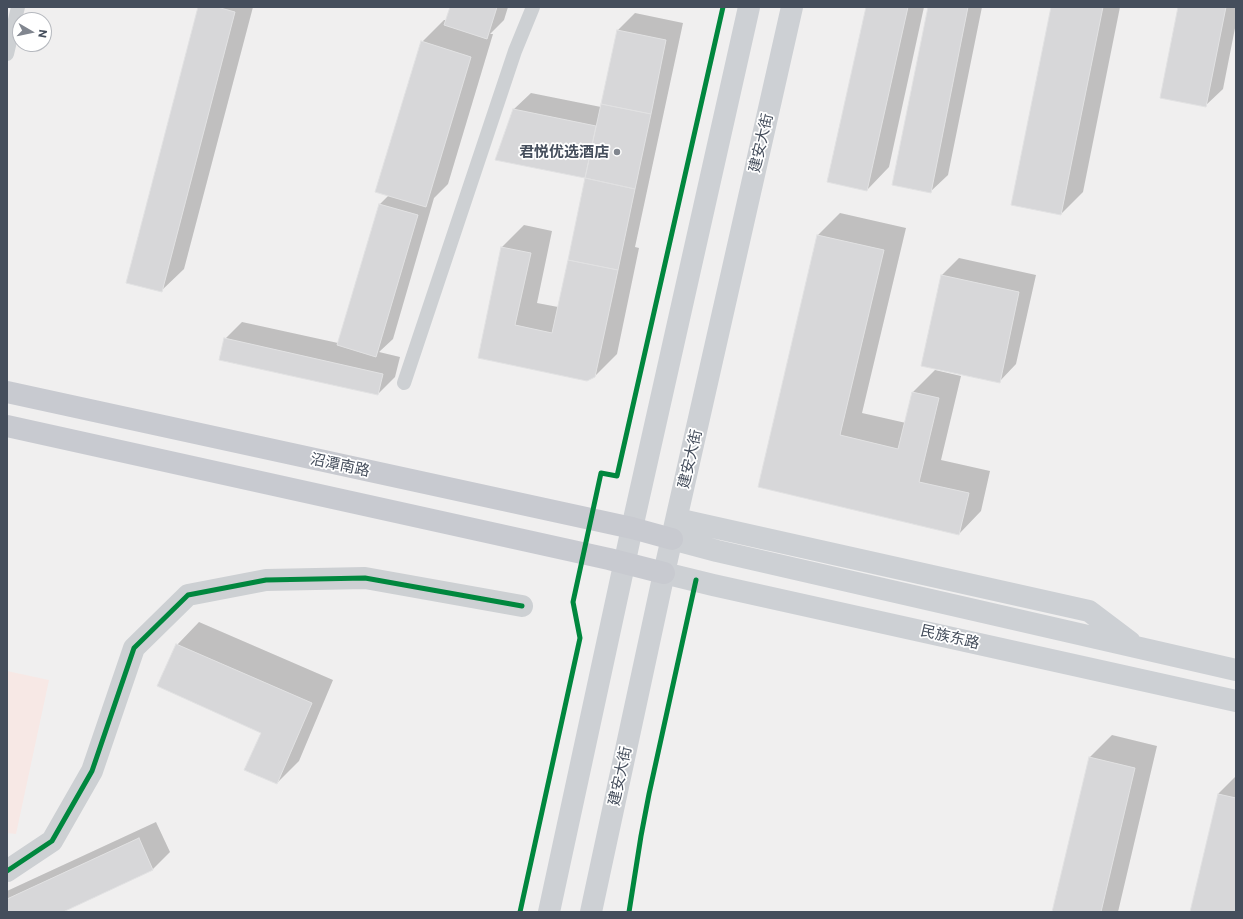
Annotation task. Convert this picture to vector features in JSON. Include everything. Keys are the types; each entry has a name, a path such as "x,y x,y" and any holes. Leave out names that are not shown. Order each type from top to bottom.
{"main road":[{"path":"549,912 632,528 748,7"},
{"name":"建安大街","path":"591,912 664,573 792,7"},
{"name":"沼潭南路","path":"7,392 632,528 674,529"},
{"path":"7,426 625,563 664,573"},
{"path":"674,529 725,553 1236,670"},
{"name":"民族东路","path":"664,573 1236,701"}],"street":[{"path":"7,872 52,841 92,771 134,648 188,595 266,580 365,578 522,606"}],"lane":[{"path":"7,54 18,7"},
{"path":"404,383 515,51 533,7"}],"shaded area":[{"path":"7,671 49,680 16,834 7,833"}],"building":[{"path":"198,7 217,7 235,12 162,292 126,283"},
{"path":"450,7 497,7 487,39 444,25"},
{"path":"866,7 908,7 867,191 827,182"},
{"path":"928,7 968,7 931,193 892,185"},
{"path":"1051,7 1103,7 1061,215 1011,205"},
{"path":"1178,7 1226,7 1206,107 1160,98"},
{"path":"617,30 666,40 651,114 601,104"},
{"path":"421,41 471,57 426,207 375,192"},
{"name":"君悦优选酒店","path":"601,104 651,114 635,189 585,178"},
{"path":"513,109 596,126 585,178 495,160"},
{"path":"585,178 635,189 618,270 568,260"},
{"path":"379,204 418,215 376,357 337,345"},
{"path":"817,235 884,250 840,435 898,449 912,392 939,398 919,482 969,493 959,535 758,487"},
{"path":"501,247 531,253 515,325 552,333 568,260 618,270 595,377 587,381 478,358"},
{"path":"941,275 1019,292 1000,383 921,366"},
{"path":"224,338 383,374 378,395 219,360"},
{"path":"176,644 312,703 277,784 244,770 261,733 157,686"},
{"path":"1089,757 1135,768 1101,912 1052,912"},
{"path":"1218,794 1236,798 1236,912 1190,912"},
{"path":"139,838 153,870 63,912 7,912 7,899"}],"cycle path":[{"path":"520,912 580,638 573,602 601,473 617,476 723,7"},
{"path":"7,871 52,841 92,771 134,648 188,595 266,580 365,578 522,606"},
{"path":"629,912 649,794 696,580"}],"place":[{"name":"君悦优选酒店","path":"617,152"}]}
